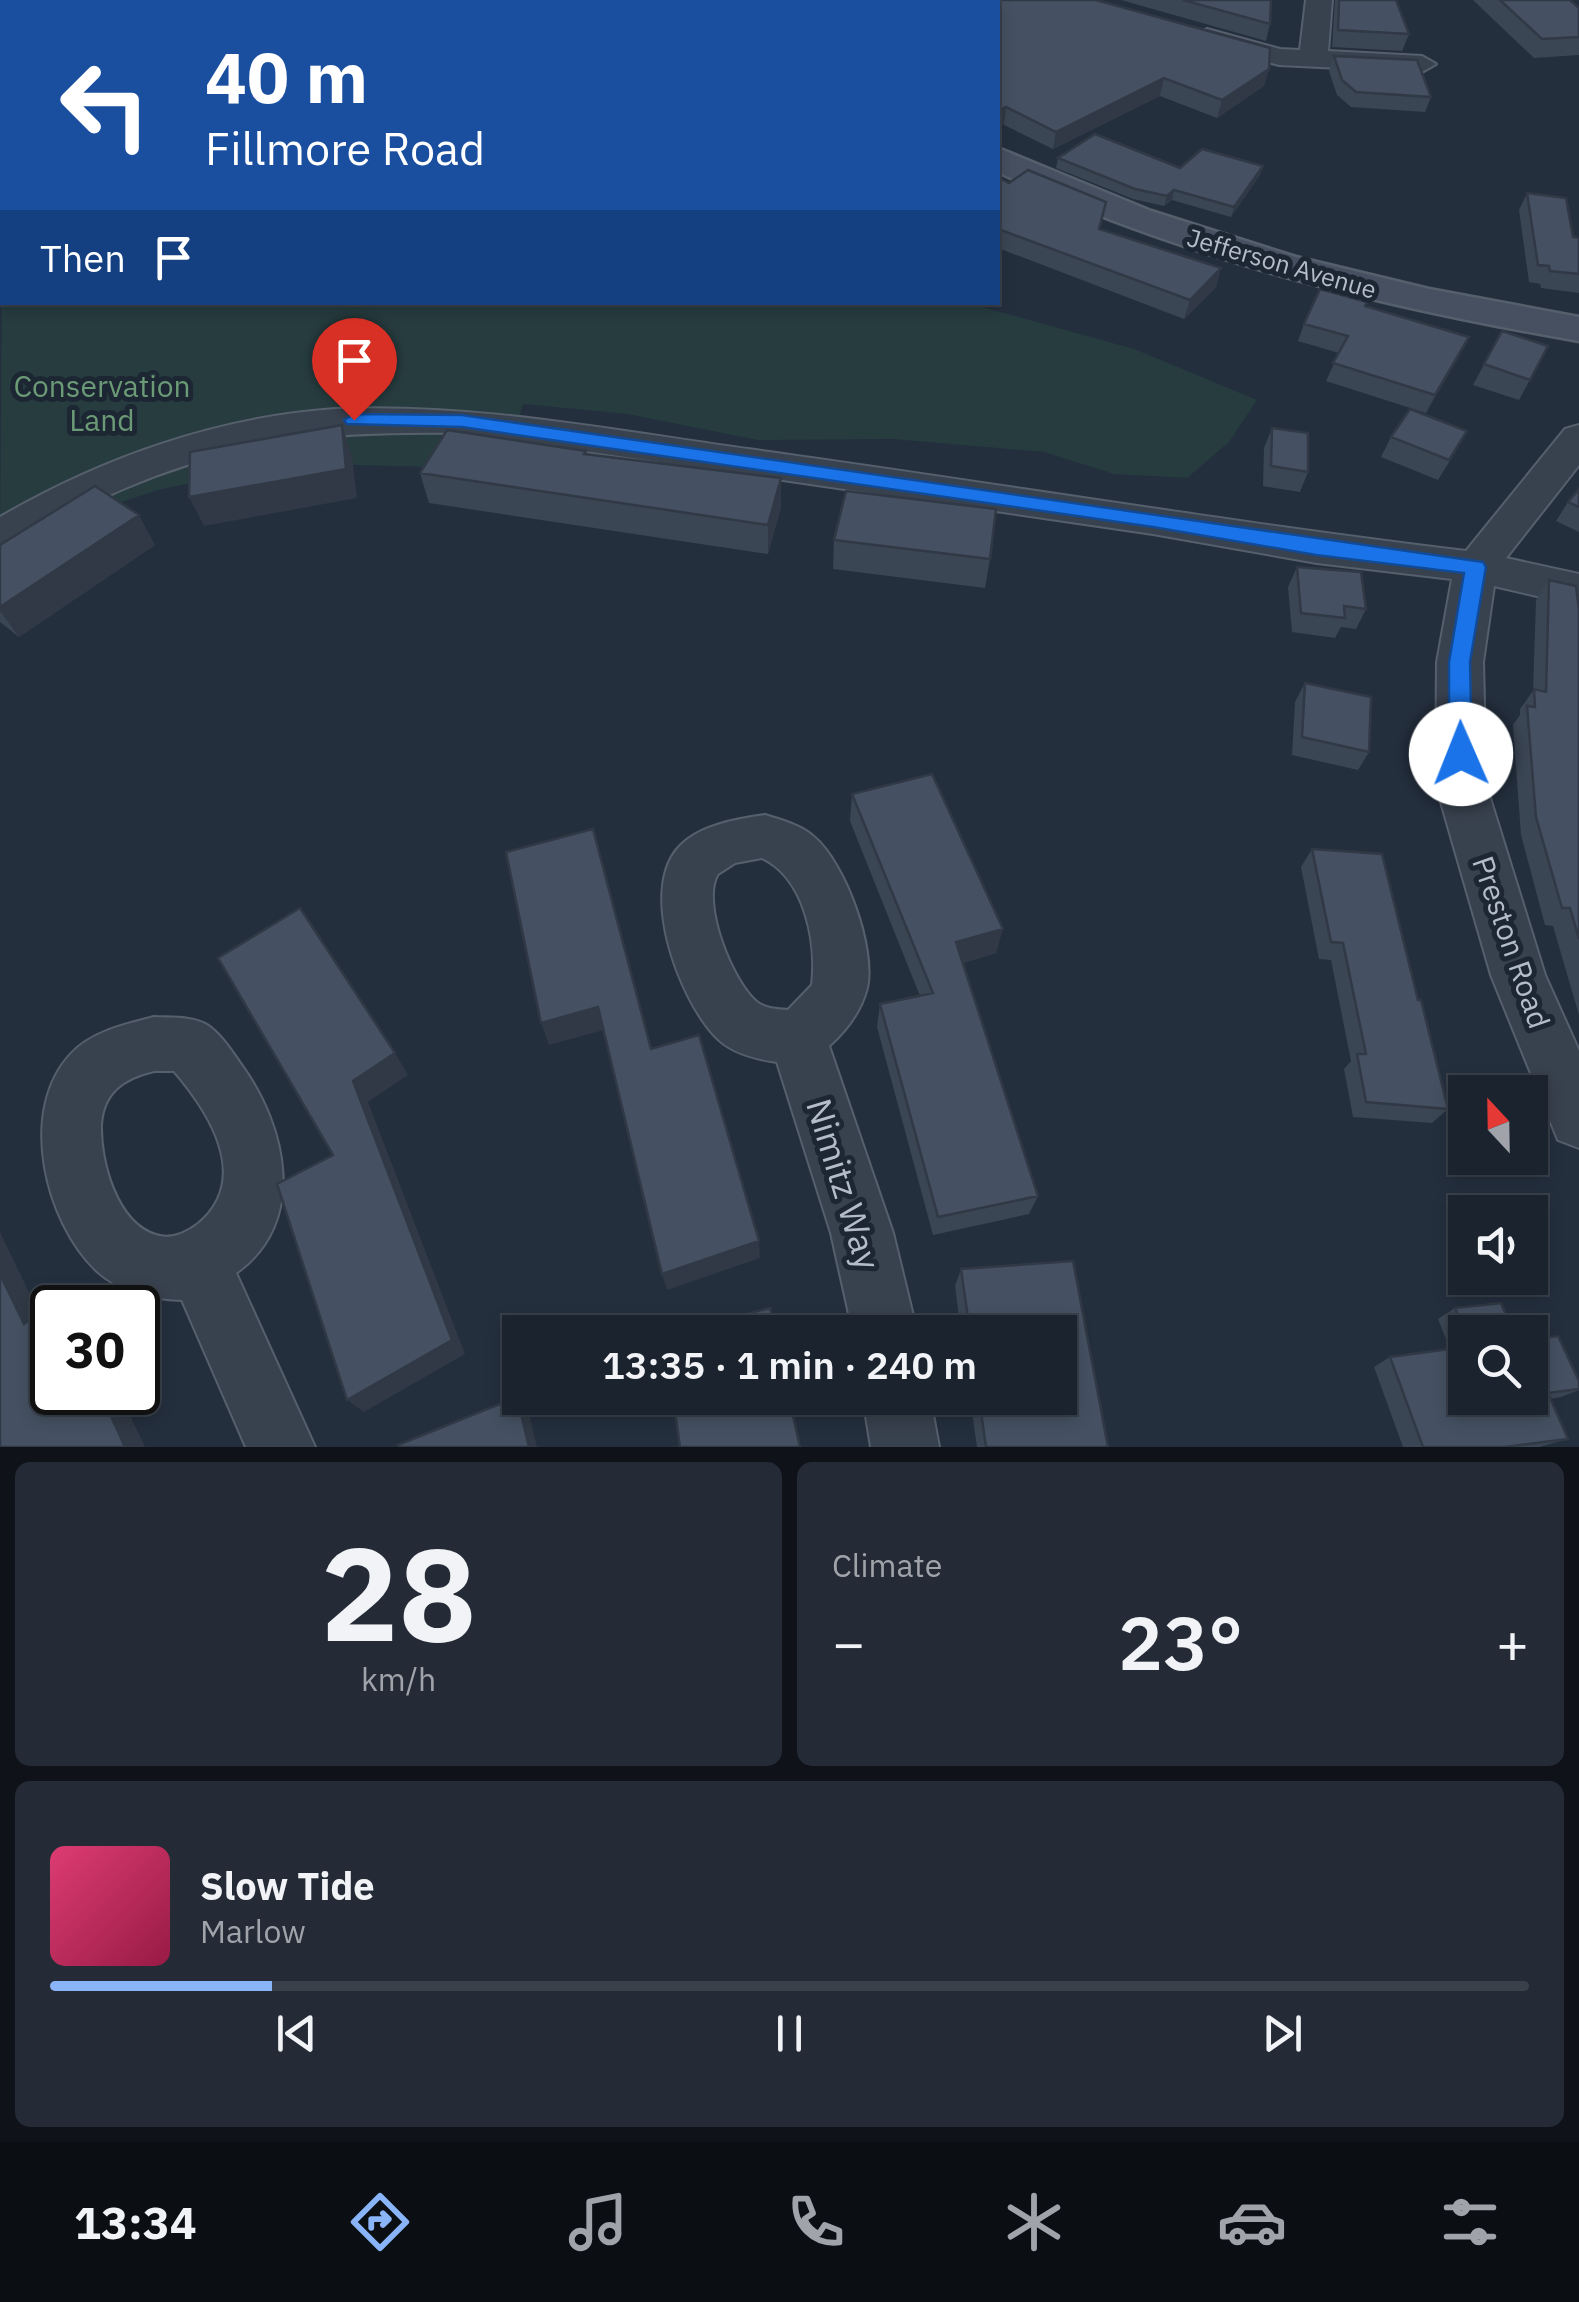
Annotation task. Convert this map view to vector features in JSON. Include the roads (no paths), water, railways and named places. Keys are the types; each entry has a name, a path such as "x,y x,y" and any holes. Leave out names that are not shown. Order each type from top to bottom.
{"main road":[{"name":"Jefferson Avenue","path":"1000,159 1084,200 1258,259 1400,296 1579,330"}],"street":[{"path":"1312,60 1319,0"},
{"path":"1176,28 1279,57 1422,64"},
{"path":"0,536 81,493 180,452 292,425 354,420 462,421 1153,520 1316,548 1476,567 1579,590"},
{"name":"Preston Road","path":"1579,438 1476,567 1460,662 1461,785 1518,974 1579,1119"},
{"name":"Nimitz Way","path":"798,1037 862,1233 882,1315"},
{"path":"199,1265 280,1447"},
{"path":"900,1415 905,1447"}],"park label":[{"name":"Conservation Land","path":"102,402"}]}
